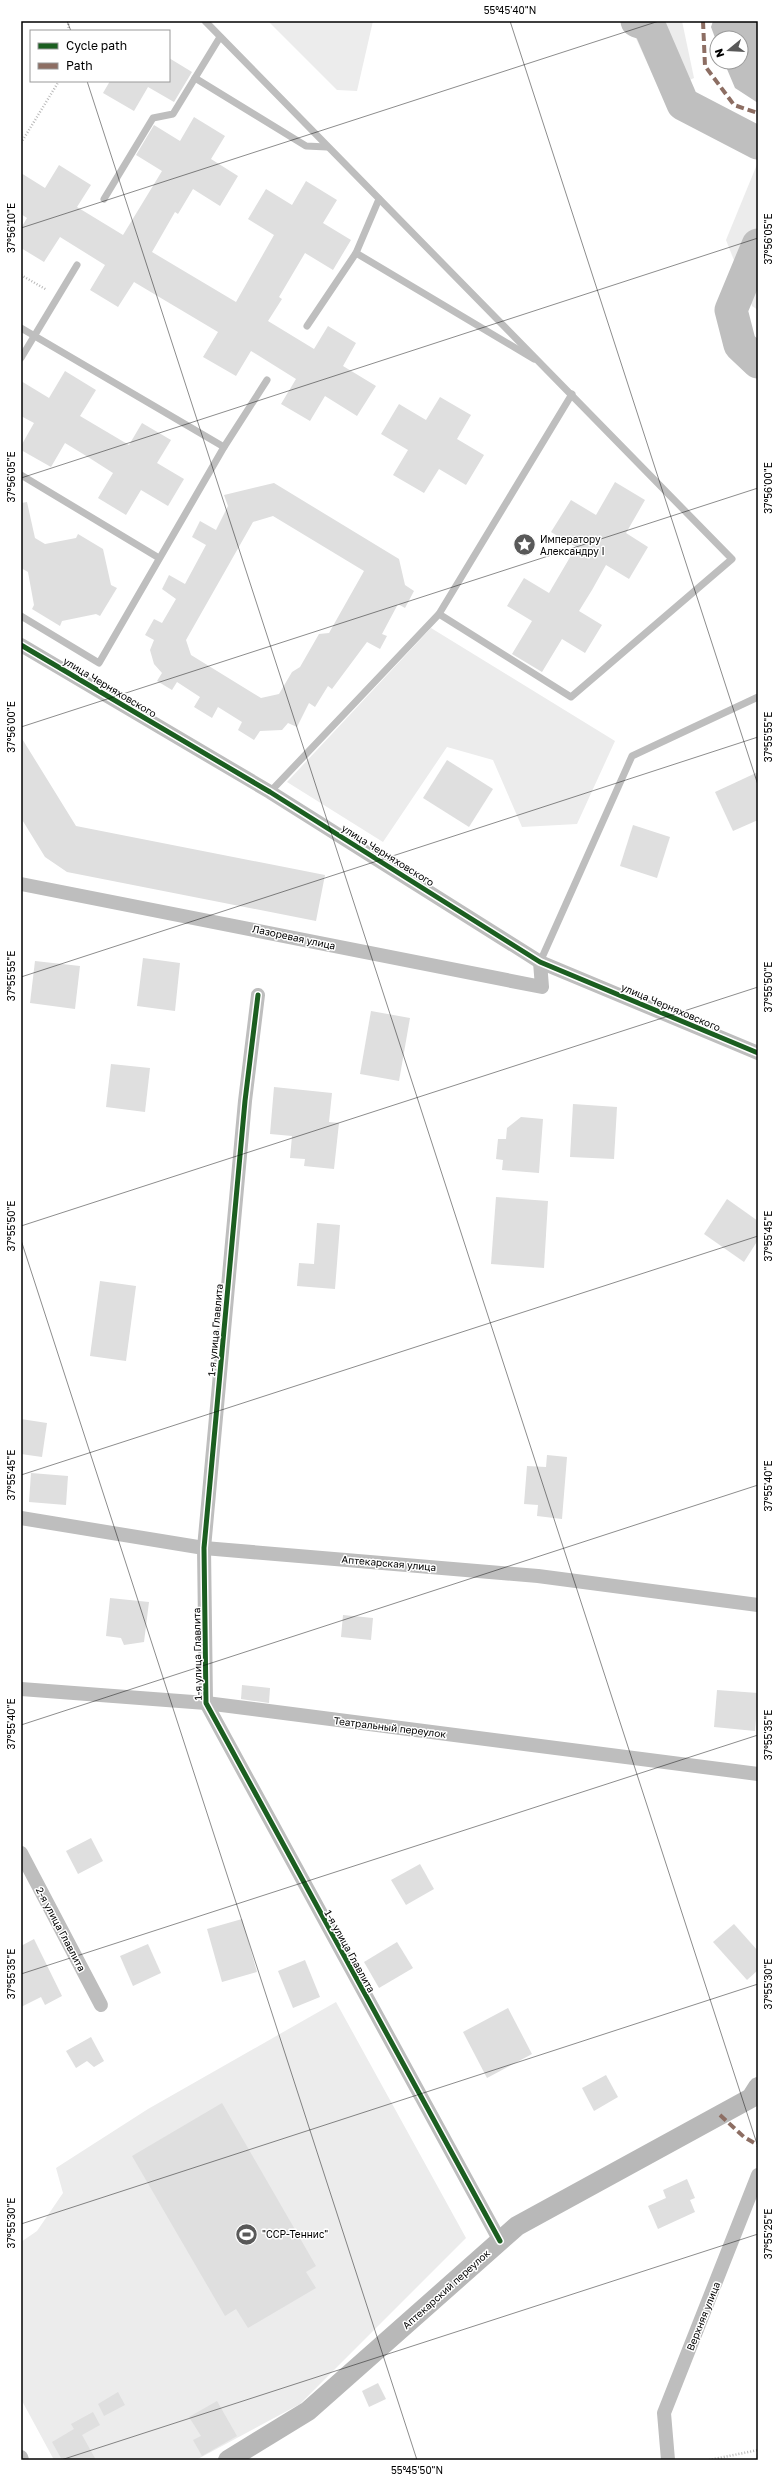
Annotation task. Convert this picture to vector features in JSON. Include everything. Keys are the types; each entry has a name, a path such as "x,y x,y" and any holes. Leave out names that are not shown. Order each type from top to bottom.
{"street":[{"name":"улица Черняховского","path":"21,645 270,792 540,962 758,1053"},
{"name":"Лазоревая улица","path":"21,883 542,988 540,962"},
{"name":"1-я улица Главлита","path":"258,995 244,1109 204,1548 206,1703 500,2241"},
{"name":"Аптекарская улица","path":"21,1518 204,1548 538,1576 758,1604"},
{"name":"Театральный переулок","path":"21,1689 206,1703 758,1774"},
{"name":"2-я улица Главлита","path":"21,1853 101,2005"},
{"name":"Аптекарский переулок","path":"228,2460 308,2411 517,2226 750,2098 758,2087"},
{"name":"Верхняя улица","path":"668,2460 664,2413 758,2175"}],"lane":[{"path":"205,21 327,147 543,364 732,559 571,697 439,614"},
{"path":"104,199 152,118 173,114 220,37"},
{"path":"195,78 306,146 327,147"},
{"path":"308,326 356,253 379,199"},
{"path":"356,253 543,364"},
{"path":"21,358 77,265"},
{"path":"21,328 224,447"},
{"path":"21,616 99,663 224,447 267,380"},
{"path":"270,792 439,614 572,394"},
{"path":"21,475 159,558"},
{"path":"540,962 632,756 758,697"}],"path":[{"path":"21,143 58,82"},
{"path":"21,276 58,296"},
{"path":"709,2460 758,2450"}],"shaded area":[{"path":"268,21 373,21 357,91 337,90"},
{"path":"628,21 682,21 694,78 661,93"},
{"path":"713,21 758,21 758,103 735,88 727,70 749,70 749,30 712,30 711,27"},
{"path":"758,162 758,310 752,306 726,240"},
{"path":"431,628 615,741 577,824 522,827 493,760 447,747 383,842 287,782"},
{"name":"\"ССР-Теннис\"","path":"336,2002 466,2238 300,2404 196,2460 54,2460 21,2399 21,2242 37,2231 63,2193 56,2168 148,2109"}],"building":[{"path":"170,59 192,72 174,102 148,87 134,111 103,93 109,82 170,82"},
{"path":"194,117 225,136 211,159 238,176 220,206 193,189 178,214 175,212 152,252 236,302 274,235 248,219 266,189 292,205 306,181 337,200 323,223 351,240 333,270 305,253 279,297 282,299 268,321 314,349 328,326 356,343 343,366 376,386 357,416 325,396 310,421 281,404 296,379 251,351 236,376 203,357 218,332 134,282 118,307 90,290 105,265 60,237 44,262 21,248 21,228 27,218 21,214 21,173 45,188 59,165 91,185 77,207 123,235 162,171 136,155 154,125 180,141"},
{"path":"65,371 96,390 80,416 129,445 142,423 171,440 157,463 184,479 168,506 141,490 126,515 98,498 113,473 88,457 65,443 51,467 21,450 21,446 34,423 21,416 21,381 49,398"},
{"path":"440,397 471,415 457,439 484,455 466,485 439,469 424,493 393,475 408,450 381,434 399,404 426,420"},
{"path":"615,482 645,500 626,533 648,547 629,579 606,565 579,611 602,625 585,653 562,639 542,672 512,654 532,621 507,606 524,578 549,593 576,547 551,532 571,500 596,515"},
{"path":"274,483 399,559 405,585 414,591 405,608 398,604 382,634 387,636 380,649 367,642 332,689 328,686 315,707 309,703 297,727 288,723 282,730 260,731 254,740 238,730 242,722 218,707 212,718 194,707 200,697 177,682 172,690 157,681 162,673 154,664 150,650 154,640 145,635 154,619 162,623 176,599 162,589 169,575 185,584 206,545 192,537 200,521 216,530 228,506 224,495","holes":["273,516 364,571 329,633 319,634 300,667 292,672 279,694 261,698 191,655 186,640 253,522"]},
{"path":"27,502 35,538 45,544 76,538 78,534 103,549 111,585 117,588 100,616 96,614 62,621 60,626 32,609 34,605 28,572 21,568 21,503"},
{"path":"21,737 76,826 325,875 316,921 67,872 45,857 21,818"},
{"path":"447,760 493,789 469,827 423,798"},
{"path":"758,772 758,820 733,831 715,792"},
{"path":"633,825 670,837 657,878 620,866"},
{"path":"143,958 180,963 175,1011 137,1006"},
{"path":"35,961 80,966 75,1009 30,1003"},
{"path":"371,1011 410,1018 399,1081 360,1074"},
{"path":"111,1064 150,1068 145,1112 106,1107"},
{"path":"274,1087 332,1093 329,1122 339,1123 334,1169 304,1166 305,1159 290,1158 292,1136 270,1134"},
{"path":"573,1104 617,1107 614,1159 570,1157"},
{"path":"521,1117 543,1119 539,1173 502,1170 503,1160 496,1159 498,1139 506,1139 507,1128"},
{"path":"496,1197 548,1201 544,1268 491,1264"},
{"path":"727,1199 758,1221 758,1240 744,1262 704,1234"},
{"path":"317,1223 340,1225 335,1289 297,1286 299,1263 314,1264"},
{"path":"100,1281 136,1286 126,1361 90,1356"},
{"path":"21,1419 47,1423 42,1457 21,1454"},
{"path":"547,1455 567,1457 562,1519 537,1516 538,1505 524,1504 527,1466 546,1467"},
{"path":"31,1473 68,1476 66,1505 29,1502"},
{"path":"110,1598 149,1602 144,1642 124,1645 121,1638 106,1636"},
{"path":"343,1615 373,1618 371,1640 341,1637"},
{"path":"242,1685 270,1688 269,1703 241,1699"},
{"path":"717,1690 758,1693 755,1731 714,1727"},
{"path":"91,1838 103,1861 78,1874 66,1851"},
{"path":"420,1864 434,1889 406,1905 391,1880"},
{"path":"242,1919 257,1972 222,1982 207,1929"},
{"path":"734,1924 758,1951 758,1970 747,1980 713,1942"},
{"path":"34,1939 62,1996 45,2005 41,1997 21,2007 21,1946"},
{"path":"397,1942 413,1968 379,1988 364,1962"},
{"path":"148,1944 161,1973 133,1986 120,1956"},
{"path":"305,1960 320,1997 293,2008 278,1971"},
{"path":"508,2008 532,2054 487,2078 463,2032"},
{"path":"91,2037 104,2061 94,2067 87,2061 76,2068 66,2051"},
{"path":"606,2075 618,2097 594,2111 582,2088"},
{"path":"222,2103 316,2266 306,2272 316,2288 248,2328 236,2309 225,2316 132,2156"},
{"path":"687,2179 695,2198 690,2200 695,2212 658,2229 648,2206 666,2198 663,2190"},
{"path":"378,2383 386,2399 369,2407 362,2391"},
{"path":"118,2392 125,2405 104,2416 98,2404"},
{"path":"217,2401 237,2436 202,2456 193,2440 201,2436 189,2417"},
{"path":"93,2412 100,2425 82,2435 96,2460 62,2460 52,2442 74,2429 71,2424"}],"waterway":[{"path":"637,21 649,25 683,104 758,143"},
{"path":"758,245 731,310 740,345 758,362"}],"marked path":[{"path":"703,21 705,66 734,105 758,113"},
{"path":"720,2115 744,2137 758,2145"}],"cycle path":[{"path":"21,645 270,792 540,962 758,1053"},
{"path":"258,995 245,1101 204,1548 206,1703 500,2241"}],"place":[{"name":"Императору Александру I","path":"525,545"},
{"name":"\"ССР-Теннис\"","path":"247,2234"}]}
